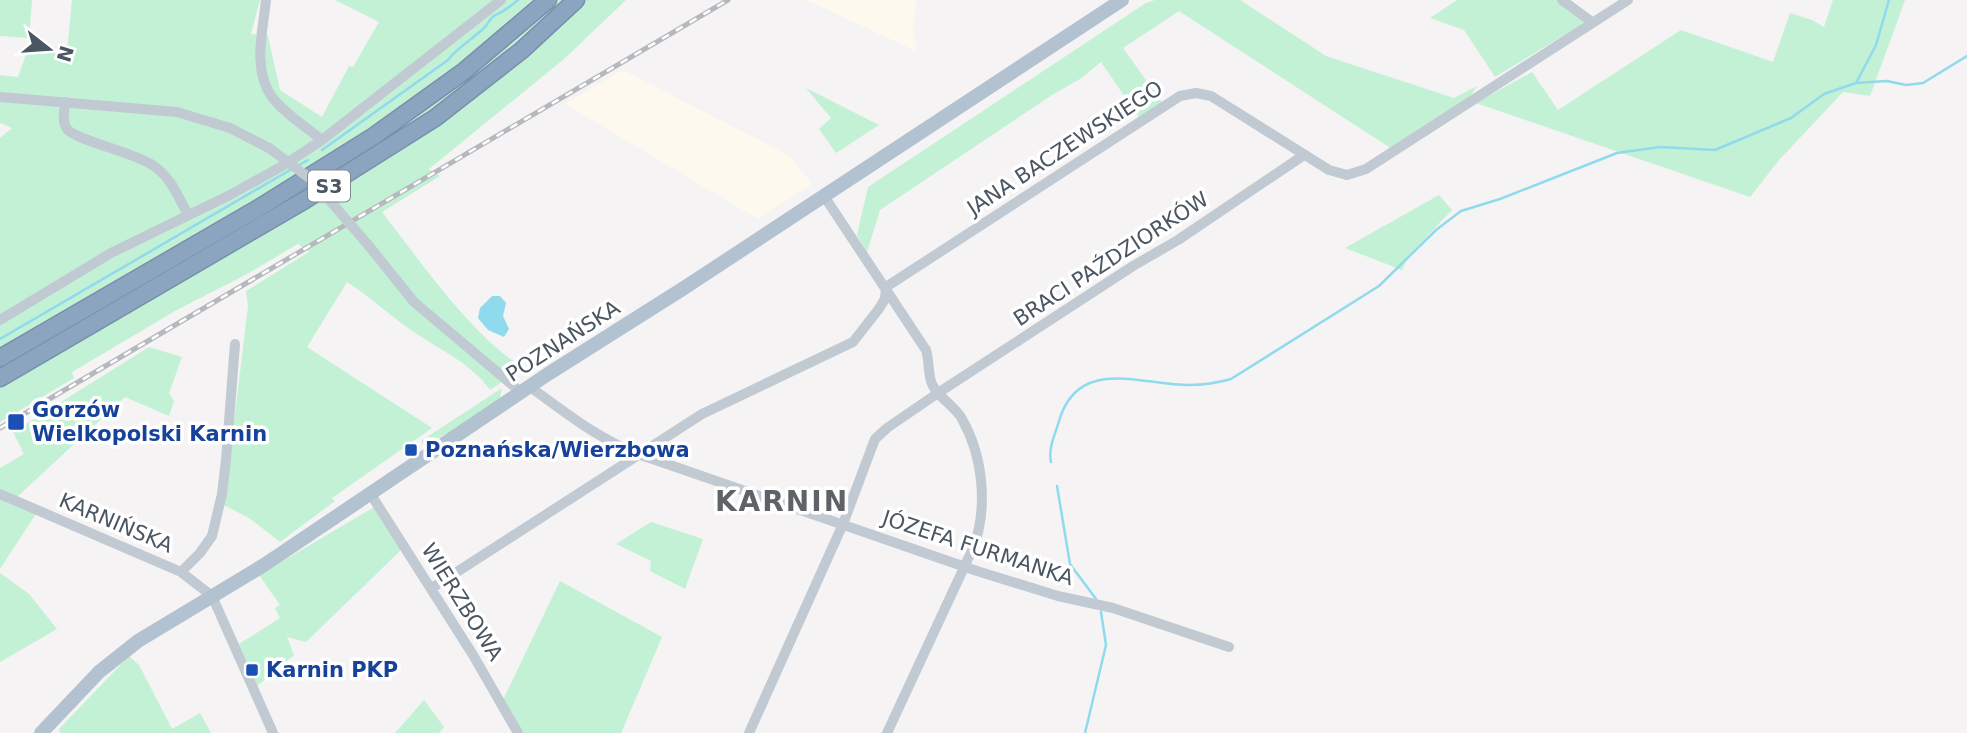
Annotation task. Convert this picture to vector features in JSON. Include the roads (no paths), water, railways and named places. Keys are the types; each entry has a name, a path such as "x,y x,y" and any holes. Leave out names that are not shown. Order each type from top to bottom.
{"highway":[{"name":"S3","path":"0,358 213,235 374,135 463,72 548,0"},
{"name":"S3","path":"0,378 296,206 435,118 513,57 576,0"}],"main road":[{"name":"POZNAŃSKA","path":"41,733 100,671 158,628 264,565 1122,0"}],"street":[{"path":"266,0 260,62 266,87 273,99 322,140"},
{"path":"0,320 111,253 230,195 322,140 501,0"},
{"path":"1562,0 1592,22"},
{"name":"JANA BACZEWSKIEGO","path":"886,287 1180,96 1196,93 1211,96 1329,170 1347,175 1366,169 1628,0"},
{"name":"JÓZEFA FURMANKA","path":"0,97 177,112 230,128 269,148 312,180 414,302 526,390 607,440 728,487 1058,596 1112,608 1229,647"},
{"path":"65,102 64,122 67,129 73,134 151,163 169,180 188,215"},
{"name":"BRACI PAŹDZIORKÓW","path":"843,524 875,439 887,428 1133,266 1178,240 1304,155"},
{"path":"824,196 926,350 932,384 961,416 974,445 981,480 978,536 887,733"},
{"path":"432,588 702,414 853,342 885,299 886,287"},
{"path":"181,572 212,536 222,494 235,344"},
{"name":"WIERZBOWA","path":"370,493 432,588 518,733"},
{"name":"KARNIŃSKA","path":"0,494 181,572 212,596"},
{"path":"749,733 843,524"},
{"path":"212,596 274,733"}],"water":[{"path":"492,296 500,296 506,303 503,316 509,329 504,337 488,330 478,318 480,308"}],"waterway":[{"path":"322,150 448,60 485,27 492,17 518,0"},
{"path":"1051,462 1051,447 1059,421 1068,401 1081,388 1096,381 1113,379 1189,385 1231,379 1379,286 1436,230 1461,211 1500,199 1617,153 1660,147 1715,150 1791,118 1824,94 1856,83 1876,45 1889,0"},
{"path":"1856,83 1923,83 1967,56"},
{"path":"299,165 308,160"},
{"path":"0,339 290,170"},
{"path":"1057,486 1070,564 1096,599"},
{"path":"1085,733 1106,645 1101,612"}],"railway":[{"path":"0,428 728,0"}],"place":[{"name":"Gorzów Wielkopolski Karnin","path":"16,422"},
{"name":"Poznańska/Wierzbowa","path":"411,450"},
{"name":"Karnin PKP","path":"252,670"}],"district":[{"name":"KARNIN","path":"782,501"}]}
